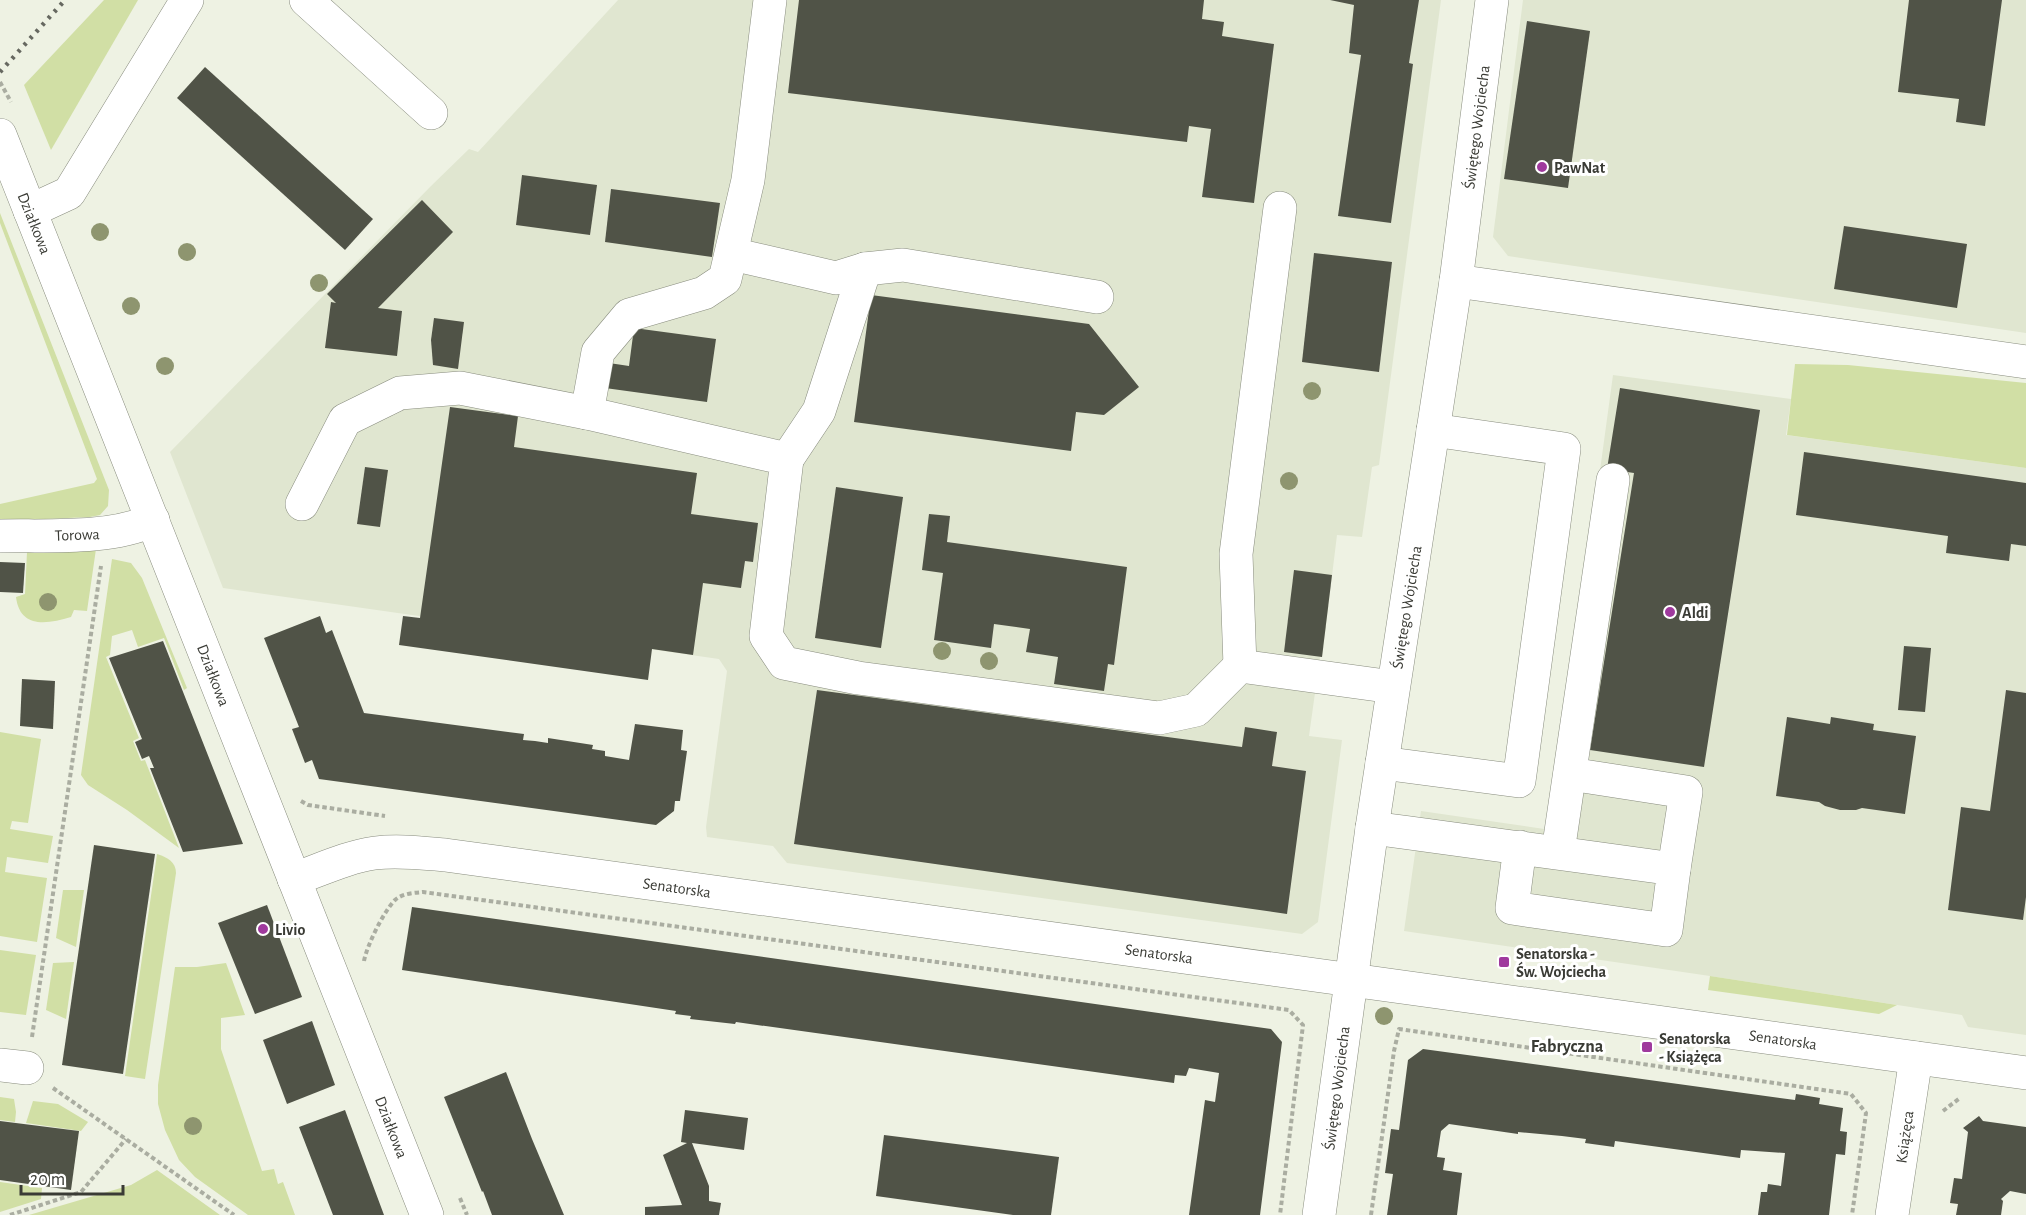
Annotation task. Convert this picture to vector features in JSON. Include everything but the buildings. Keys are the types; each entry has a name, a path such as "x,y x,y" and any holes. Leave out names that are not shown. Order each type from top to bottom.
{"street":[{"path":"30,211 69,193 188,0"},
{"path":"306,0 431,113"},
{"path":"587,413 598,352 629,315 704,293 725,279 748,180 770,0"},
{"name":"Świętego Wojciecha","path":"1319,1215 1372,828 1456,281 1492,0"},
{"name":"Działkowa","path":"0,135 427,1215"},
{"path":"865,269 819,411 787,459 766,636 784,663 858,678 1159,718 1196,710 1240,666 1236,554 1280,208"},
{"path":"732,254 836,278 865,269 903,264 1097,297"},
{"path":"1456,281 2026,362"},
{"path":"302,504 345,420 400,393 460,388 587,413 787,459"},
{"path":"1382,763 1518,781 1564,449 1433,430"},
{"path":"1558,852 1613,480"},
{"name":"Torowa","path":"0,537 113,532 136,527 153,520"},
{"path":"1240,666 1393,687"},
{"path":"1520,847 1512,908 1666,930 1686,792 1570,774"},
{"path":"1372,828 1674,869"},
{"name":"Senatorska","path":"294,879 375,853 423,853 2026,1073"},
{"name":"Książęca","path":"1893,1215 1916,1058"}],"path":[{"path":"0,82 12,103"},
{"path":"103,557 14,1067 126,1139 234,1215"},
{"path":"296,794 308,805 386,816"},
{"path":"366,968 364,959 368,947 394,901 409,894 423,892 1289,1010 1303,1025 1280,1215"},
{"path":"1371,1215 1399,1029 1851,1094 1866,1113 1852,1215"},
{"path":"10,1215 81,1192 126,1139"},
{"path":"458,1193 467,1215"}],"shaded area":[{"path":"618,0 1441,0 1379,465 1372,467 1362,537 1337,535 1322,657 1320,657 1309,736 1342,740 1318,922 1302,934 787,863 773,846 707,837 706,827 727,671 719,659 223,588 170,452 431,186 469,149 478,152"},
{"path":"1523,0 2026,0 2026,333 1508,256 1493,237"},
{"path":"1613,375 1791,399 1786,435 2026,468 2026,1035 1968,1027 1962,1015 1404,931 1421,811 1551,830"}],"green space":[{"path":"104,0 138,0 51,150 24,85"},
{"path":"0,213 109,490 108,506 100,515 0,521 0,504 94,483 97,479 0,223"},
{"path":"1795,364 1848,365 2026,383 2026,468 1787,435"},
{"path":"96,549 87,611 74,610 71,617 44,622 36,622 23,615 16,597 25,594 27,552"},
{"path":"112,559 131,563 142,578 187,688 184,690 164,638 138,647 132,630 112,636 110,655 106,657 139,738 133,741 141,761 145,760 179,848 88,785 81,775"},
{"path":"0,732 41,739 28,823 12,821 10,829 53,836 48,863 7,857 5,872 47,878 37,942 0,936"},
{"path":"157,854 170,861 176,873 145,1079 125,1076"},
{"path":"63,890 84,890 76,947 56,938"},
{"path":"0,950 36,955 26,1015 0,1012"},
{"path":"74,962 66,1019 46,1010 53,963"},
{"path":"226,963 245,1015 221,1018 221,1049 262,1171 274,1169 278,1184 283,1182 295,1215 248,1215 195,1177 179,1160 165,1130 158,1104 158,1085 175,967"},
{"path":"1710,976 1897,1005 1879,1014 1708,990"},
{"path":"0,1097 14,1099 15,1122 0,1120"},
{"path":"33,1101 58,1104 88,1122 81,1131 26,1123"},
{"path":"157,1170 220,1215 29,1215 131,1185"},
{"path":"0,1182 42,1188 41,1199 0,1212"}],"railway":[{"path":"0,72 65,0"}],"place":[{"name":"PawNat","path":"1542,167"},
{"name":"Aldi","path":"1670,612"},
{"name":"Livio","path":"263,929"},
{"name":"Senatorska - Św. Wojciecha","path":"1504,962"},
{"name":"Senatorska - Książęca","path":"1647,1047"}],"district":[{"name":"Fabryczna","path":"1567,1046"}]}
